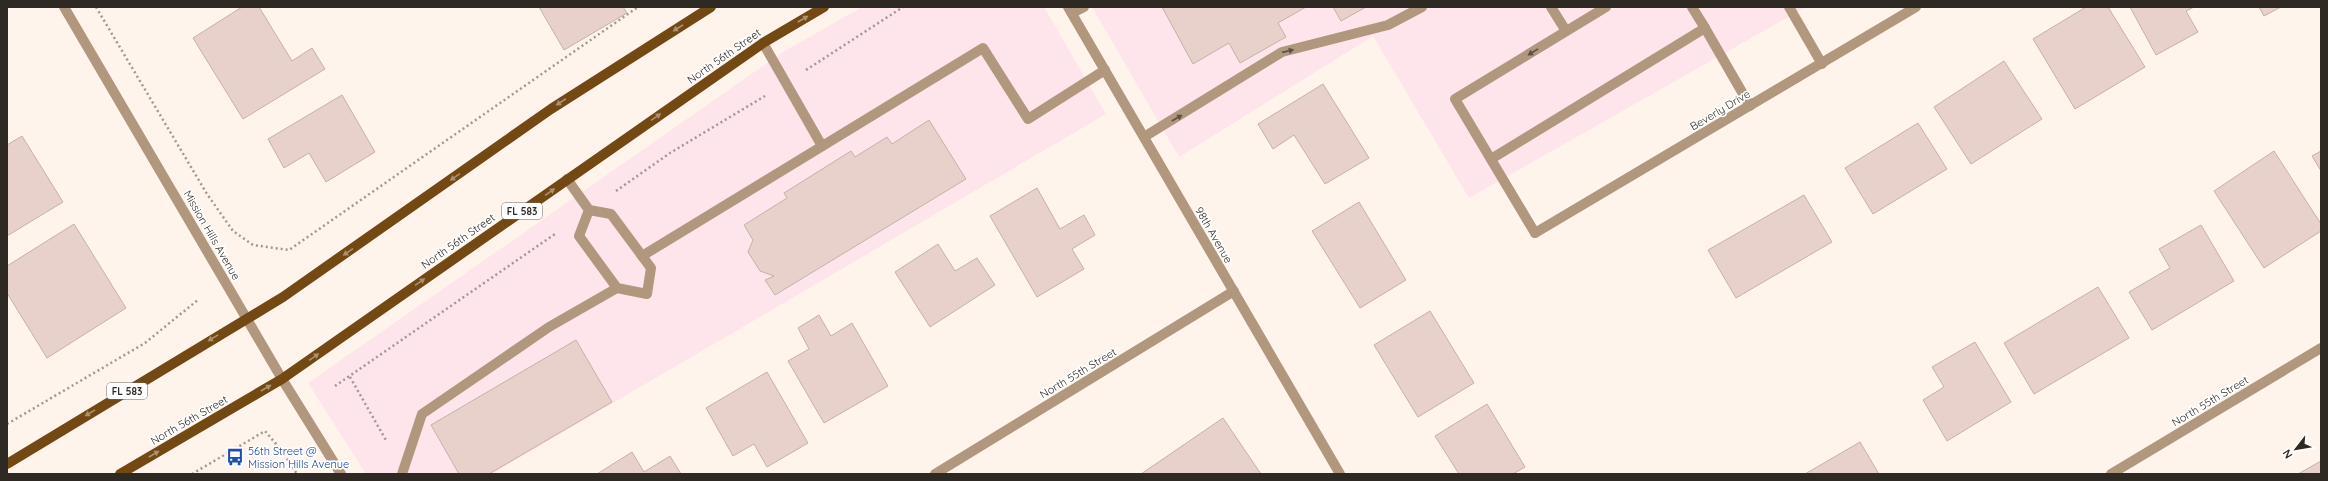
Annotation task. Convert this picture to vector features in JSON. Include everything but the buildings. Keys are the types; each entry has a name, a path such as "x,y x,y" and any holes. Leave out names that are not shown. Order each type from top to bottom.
{"main road":[{"name":"FL 583","path":"7,464 283,297 551,109 711,7"},
{"name":"North 56th Street","path":"120,474 282,379 762,43 824,7"}],"street":[{"name":"Mission Hills Avenue","path":"64,7 282,379 341,474"},
{"path":"1070,10 1084,7"},
{"path":"1144,137 1282,52 1388,25 1422,7"},
{"path":"1551,7 1566,31"},
{"path":"1606,7 1455,100 1491,159 1705,28"},
{"path":"1692,7 1750,106"},
{"path":"1789,7 1822,64"},
{"name":"Beverly Drive","path":"1491,159 1535,233 1916,7"},
{"name":"98th Avenue","path":"1070,10 1340,474"},
{"path":"762,43 822,146"},
{"path":"642,256 984,48 1028,119 1105,70"},
{"path":"403,473 422,414 549,327 617,288 648,294 651,268 611,214 589,210 567,179"},
{"path":"589,210 579,236 617,288"},
{"name":"North 55th Street","path":"935,474 1234,292"},
{"name":"North 55th Street","path":"2111,474 2321,348"}],"path":[{"path":"96,7 207,194 234,231 253,245 290,250 638,7"},
{"path":"7,424 144,344 199,299"},
{"path":"350,377 403,473"},
{"path":"192,474 265,431 282,451 297,474"}],"shaded area":[{"path":"862,7 1044,7 1106,114 492,474 366,474 308,383 783,52"},
{"path":"1092,7 1806,7 1469,198 1373,36 1179,157"}],"place":[{"name":"56th Street @ Mission Hills Avenue","path":"235,457"}]}
